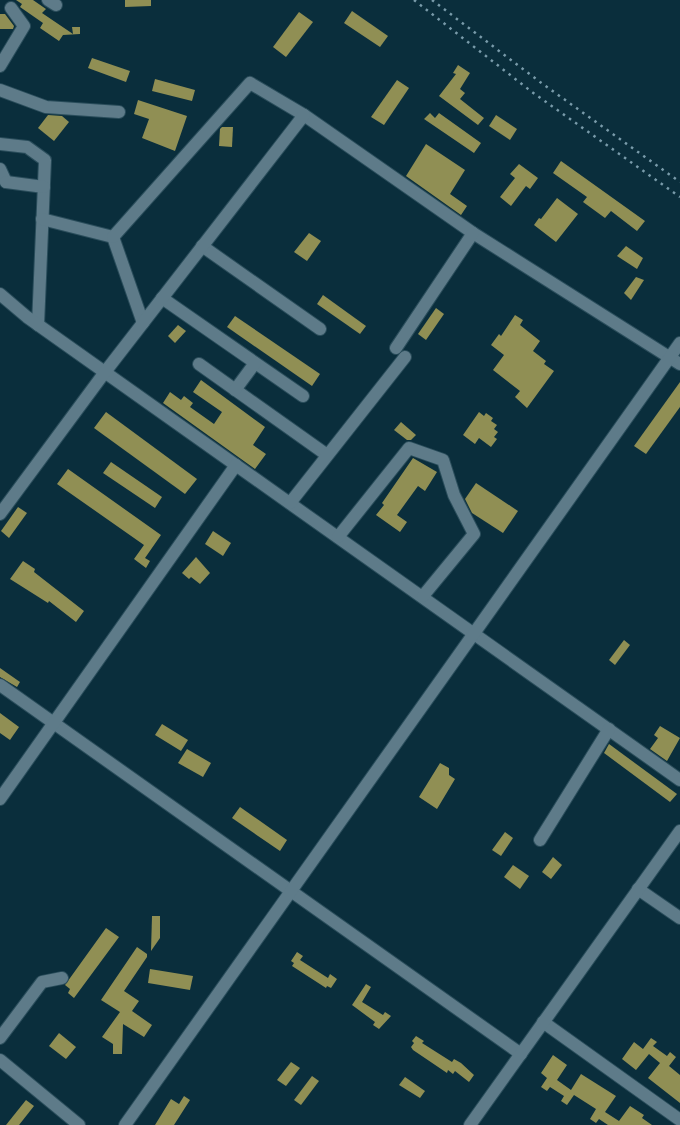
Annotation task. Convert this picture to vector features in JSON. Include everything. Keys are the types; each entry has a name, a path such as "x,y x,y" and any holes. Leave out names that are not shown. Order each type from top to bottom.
{"street":[{"path":"0,66 24,26 11,8"},
{"path":"113,237 250,83 304,115 473,233 675,361"},
{"path":"0,90 46,107 119,112"},
{"path":"0,514 105,372 304,115"},
{"path":"0,144 27,146 45,160 38,325"},
{"path":"0,169 3,186 44,187"},
{"path":"42,219 113,237"},
{"path":"290,503 328,455 401,352 473,233"},
{"path":"113,237 143,323"},
{"path":"202,246 320,329"},
{"path":"0,294 38,325 423,596 680,780"},
{"path":"162,298 303,396"},
{"path":"125,1125 473,632 675,361 680,343"},
{"path":"235,390 255,363"},
{"path":"199,364 328,455"},
{"path":"338,537 409,448 443,460 454,495 474,534 423,596"},
{"path":"2,792 53,724 236,465"},
{"path":"0,685 521,1054"},
{"path":"540,840 609,729"},
{"path":"473,1124 543,1022 680,831"},
{"path":"638,890 680,918"},
{"path":"0,1038 42,982 62,978"},
{"path":"543,1022 680,1120"},
{"path":"0,1060 79,1125"}],"building":[{"path":"16,0 33,0 46,9 42,13 73,34 72,27 80,27 80,34 63,35 59,41 40,28 43,23 20,7 22,4"},
{"path":"125,0 151,0 151,6 125,7"},
{"path":"352,11 388,36 380,47 344,23"},
{"path":"299,12 313,22 286,57 273,47"},
{"path":"0,14 5,14 14,26 13,29 0,29"},
{"path":"92,58 130,71 126,82 88,68"},
{"path":"458,65 470,73 460,89 465,93 460,99 484,118 478,125 439,96 456,74 453,73"},
{"path":"155,79 195,90 192,101 152,91"},
{"path":"397,80 409,88 384,125 371,117"},
{"path":"138,100 187,116 175,151 142,138 149,119 134,114"},
{"path":"430,113 435,118 439,113 481,143 474,153 424,119"},
{"path":"48,115 62,116 69,122 54,141 38,128"},
{"path":"496,115 517,129 510,140 489,126"},
{"path":"222,127 233,127 232,147 219,146 220,129"},
{"path":"426,144 465,170 450,194 467,206 461,215 406,176"},
{"path":"561,161 645,221 637,231 611,211 605,218 583,202 587,197 553,173"},
{"path":"519,164 538,178 530,189 526,186 511,206 500,197 515,178 510,174"},
{"path":"557,198 578,214 556,242 534,225"},
{"path":"309,233 321,241 307,261 294,252"},
{"path":"626,246 643,258 637,269 617,256"},
{"path":"636,277 644,280 631,300 624,293"},
{"path":"323,295 366,326 360,334 317,304"},
{"path":"436,308 444,314 426,340 418,334"},
{"path":"515,315 523,320 520,325 540,341 533,351 546,361 544,364 554,371 527,408 515,397 520,391 493,370 504,355 491,345 499,334 501,336"},
{"path":"235,316 320,374 312,386 227,327"},
{"path":"178,325 186,331 175,343 168,336"},
{"path":"201,380 265,427 253,445 266,454 255,469 163,403 170,392 181,400 184,396 193,403 190,407 214,424 222,412 193,392"},
{"path":"680,382 680,407 646,454 634,446"},
{"path":"106,412 197,479 185,494 94,428"},
{"path":"479,412 484,416 486,413 493,418 491,421 497,425 494,429 498,432 494,437 497,439 491,447 479,438 475,444 463,435"},
{"path":"401,422 416,435 411,440 407,440 394,430"},
{"path":"413,458 437,472 425,491 418,486 397,515 407,522 400,532 376,515 384,505 382,503"},
{"path":"111,462 162,497 155,508 103,473"},
{"path":"68,469 161,535 145,558 150,561 146,568 134,559 144,545 57,484"},
{"path":"476,483 518,511 503,533 472,513 465,499"},
{"path":"18,507 27,513 9,538 1,531"},
{"path":"213,531 231,543 223,556 205,544"},
{"path":"196,557 210,573 200,584 182,573"},
{"path":"23,561 35,569 34,572 84,611 76,622 49,601 48,603 10,579"},
{"path":"624,640 630,645 615,665 609,660"},
{"path":"0,668 20,682 17,687 0,677"},
{"path":"0,713 19,727 10,740 0,733"},
{"path":"162,724 188,740 181,751 155,735"},
{"path":"660,726 680,738 667,761 650,749 658,738 654,735"},
{"path":"609,744 677,794 670,802 604,753"},
{"path":"187,749 211,763 203,777 178,763"},
{"path":"440,763 449,768 449,775 455,779 437,809 419,797"},
{"path":"240,807 287,840 280,851 232,818"},
{"path":"505,832 513,838 501,856 492,850"},
{"path":"553,857 562,865 551,879 542,872"},
{"path":"513,865 529,876 520,889 504,877"},
{"path":"152,916 160,916 160,938 151,951"},
{"path":"106,928 119,937 74,998 68,993 70,989 65,985"},
{"path":"137,947 147,954 147,957 124,991 139,1001 132,1011 152,1025 144,1037 123,1024 122,1054 113,1054 113,1044 102,1037 120,1012 101,1000"},
{"path":"297,952 303,956 300,960 328,978 330,974 337,979 331,988 327,986 326,988 292,966 294,963 291,961"},
{"path":"150,969 193,976 190,990 148,983"},
{"path":"366,984 371,987 362,1002 383,1015 385,1012 391,1016 379,1029 373,1025 375,1022 352,1005"},
{"path":"59,1033 76,1047 66,1059 49,1046"},
{"path":"416,1036 424,1041 422,1043 452,1062 454,1059 461,1063 474,1075 469,1082 455,1071 453,1074 448,1070 447,1073 413,1050 411,1047 414,1043 412,1041"},
{"path":"651,1038 657,1042 653,1046 667,1056 670,1052 676,1057 669,1066 680,1075 680,1103 648,1078 660,1063 649,1054 636,1070 622,1059 634,1042 643,1049"},
{"path":"553,1055 567,1065 557,1080 571,1090 581,1074 616,1096 605,1112 619,1121 630,1106 644,1115 642,1118 652,1125 608,1125 599,1119 596,1123 590,1119 596,1109 574,1095 567,1105 561,1101 564,1096 550,1087 547,1091 541,1087 547,1078 541,1073"},
{"path":"291,1062 300,1068 286,1086 277,1080"},
{"path":"312,1076 319,1081 301,1105 294,1100"},
{"path":"405,1077 425,1091 420,1098 399,1085"},
{"path":"184,1096 190,1100 174,1125 155,1125 171,1099 179,1104"},
{"path":"26,1100 34,1106 19,1125 6,1125"}],"railway":[{"path":"414,0 532,92 680,197"},
{"path":"432,0 540,82 680,182"}]}
